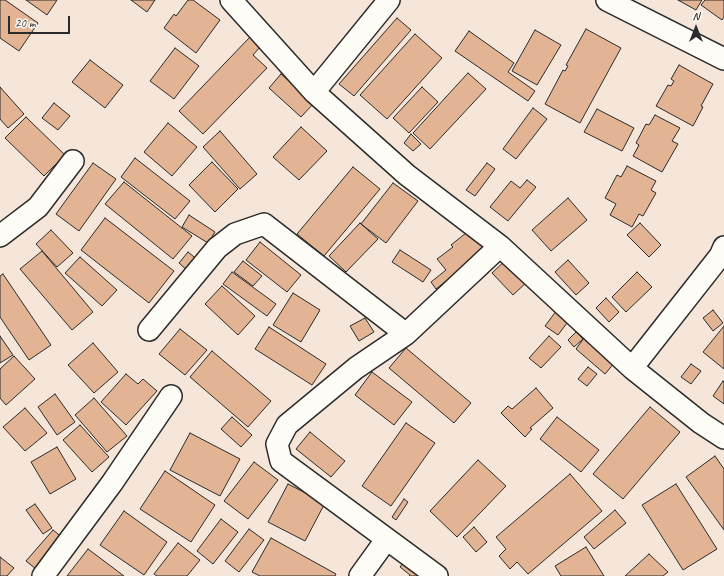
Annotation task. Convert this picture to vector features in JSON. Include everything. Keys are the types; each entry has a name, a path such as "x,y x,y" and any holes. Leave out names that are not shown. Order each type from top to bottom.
{"street":[{"path":"231,0 314,92 407,175 500,246 632,368 701,423 724,438"},
{"path":"314,92 389,0"},
{"path":"607,0 724,59"},
{"path":"0,236 38,207 73,161"},
{"path":"148,330 217,248 235,234 264,224 406,334"},
{"path":"437,576 386,540 281,461 277,444 287,425 356,368 406,334 500,246"},
{"path":"632,368 720,256 724,247"},
{"path":"43,576 112,483 171,396"},
{"path":"360,576 386,540"}],"building":[{"path":"0,0 5,0 38,23 19,51 0,38"},
{"path":"26,0 57,0 47,15"},
{"path":"131,0 155,0 147,12"},
{"path":"188,0 193,0 220,20 196,53 164,28 174,14 176,16"},
{"path":"678,0 702,0 696,10"},
{"path":"705,0 724,0 724,17 722,20 701,5"},
{"path":"397,18 411,30 354,96 339,84"},
{"path":"586,29 621,48 580,123 545,104 563,70 565,71 568,66 566,65"},
{"path":"535,30 561,45 537,85 512,71"},
{"path":"469,31 514,63 508,72 535,91 528,101 455,51"},
{"path":"415,34 442,58 387,119 360,95"},
{"path":"250,37 260,47 253,55 267,68 203,134 179,111"},
{"path":"175,48 199,66 174,99 150,81"},
{"path":"90,60 123,85 105,108 72,82"},
{"path":"679,65 713,84 701,106 703,107 693,126 656,106 668,85 671,86 674,81 671,79"},
{"path":"468,73 486,89 430,149 413,133"},
{"path":"281,74 314,103 301,117 269,88"},
{"path":"0,87 24,114 8,128 0,119"},
{"path":"422,87 438,102 409,133 393,118"},
{"path":"54,103 70,116 58,130 42,118"},
{"path":"533,108 547,119 516,159 503,149"},
{"path":"597,109 634,128 622,151 584,132"},
{"path":"655,115 680,128 672,141 678,144 662,172 633,156 639,145 636,143 646,124 649,125"},
{"path":"26,117 65,155 44,176 5,138"},
{"path":"168,123 197,147 172,176 144,152"},
{"path":"301,127 327,151 299,180 273,157"},
{"path":"220,131 257,174 240,189 203,147"},
{"path":"411,134 421,144 413,151 404,143"},
{"path":"135,158 190,201 175,219 121,177"},
{"path":"212,162 238,189 215,212 189,185"},
{"path":"93,163 116,179 79,231 56,214"},
{"path":"487,163 495,169 475,196 466,190"},
{"path":"627,166 656,181 651,190 656,193 643,216 639,214 632,227 610,215 616,204 605,198 617,175 621,177"},
{"path":"353,167 380,189 324,256 297,234"},
{"path":"527,180 536,187 508,221 490,207 511,181 520,188"},
{"path":"124,182 192,236 173,259 105,204"},
{"path":"393,183 418,201 386,243 361,224"},
{"path":"568,198 587,220 551,251 532,230"},
{"path":"189,215 215,232 208,243 182,227"},
{"path":"105,218 174,271 149,303 81,250"},
{"path":"360,223 378,239 346,272 329,256"},
{"path":"640,223 661,245 649,257 627,235"},
{"path":"471,229 490,246 436,289 431,282 446,270 437,259 453,247 451,245"},
{"path":"51,230 73,253 57,267 36,244"},
{"path":"260,242 301,275 287,292 246,260"},
{"path":"400,250 431,270 423,282 392,262"},
{"path":"42,251 93,312 72,330 20,269"},
{"path":"188,252 199,261 189,272 179,263"},
{"path":"80,257 117,290 102,306 65,273"},
{"path":"508,258 528,281 513,295 492,273"},
{"path":"568,260 589,283 576,295 555,272"},
{"path":"243,261 262,276 253,286 234,272"},
{"path":"232,272 276,304 267,316 223,284"},
{"path":"637,272 652,287 626,312 612,297"},
{"path":"3,274 51,345 29,360 0,317 0,276"},
{"path":"222,286 255,316 238,335 205,304"},
{"path":"293,293 320,310 301,342 273,325"},
{"path":"606,298 619,312 609,322 596,308"},
{"path":"557,310 570,319 558,335 545,326"},
{"path":"713,310 723,323 713,331 703,318"},
{"path":"365,318 374,332 359,341 350,326"},
{"path":"724,326 724,369 703,352"},
{"path":"269,327 326,364 312,385 255,349"},
{"path":"180,329 207,350 185,375 159,354"},
{"path":"576,332 583,339 574,347 568,340"},
{"path":"0,336 13,355 0,363"},
{"path":"549,336 561,347 541,368 529,358"},
{"path":"584,338 615,362 605,374 576,349"},
{"path":"93,343 118,372 94,393 68,365"},
{"path":"406,348 471,403 454,423 389,368"},
{"path":"212,351 271,401 248,427 190,377"},
{"path":"14,356 35,379 6,405 0,398 0,369"},
{"path":"691,364 701,371 691,384 681,377"},
{"path":"588,367 597,374 587,386 578,379"},
{"path":"372,372 412,402 394,425 355,395"},
{"path":"126,374 138,384 143,379 157,391 126,425 101,402"},
{"path":"723,381 724,382 724,404 713,396"},
{"path":"536,388 553,408 530,428 532,429 525,437 501,413 508,406 512,409"},
{"path":"55,394 75,422 57,435 38,407"},
{"path":"94,398 127,436 107,452 75,415"},
{"path":"650,407 680,432 623,499 593,474"},
{"path":"25,408 47,433 25,451 3,427"},
{"path":"232,417 252,435 241,447 221,429"},
{"path":"557,417 599,450 581,472 540,439"},
{"path":"406,423 435,443 391,506 362,486"},
{"path":"80,425 109,457 92,472 63,440"},
{"path":"310,432 345,461 331,477 296,449"},
{"path":"190,433 240,459 220,496 170,470"},
{"path":"57,447 76,479 50,494 31,462"},
{"path":"715,456 724,469 724,530 686,477"},
{"path":"478,460 506,486 457,537 430,511"},
{"path":"254,462 278,480 248,519 224,501"},
{"path":"165,471 215,505 191,542 140,509"},
{"path":"570,474 602,511 528,574 517,562 510,569 499,556 506,549 496,537"},
{"path":"288,484 325,503 305,541 268,522"},
{"path":"676,484 717,549 683,570 642,505"},
{"path":"404,499 408,502 396,520 392,517"},
{"path":"35,504 52,528 43,534 26,510"},
{"path":"615,510 626,523 594,549 584,537"},
{"path":"124,511 167,542 144,575 100,545"},
{"path":"221,519 238,532 213,564 197,551"},
{"path":"474,527 487,542 476,552 463,537"},
{"path":"249,529 264,540 239,572 225,561"},
{"path":"53,530 63,538 36,569 26,561"},
{"path":"271,538 336,574 335,576 260,576 252,572"},
{"path":"178,543 200,560 187,576 157,576 154,574"},
{"path":"586,547 604,576 561,576 555,566"},
{"path":"88,549 124,576 67,576"},
{"path":"649,554 668,572 663,576 625,576"},
{"path":"408,556 423,576 409,576 410,575 400,567"},
{"path":"0,557 14,568 7,576 0,576"}]}
